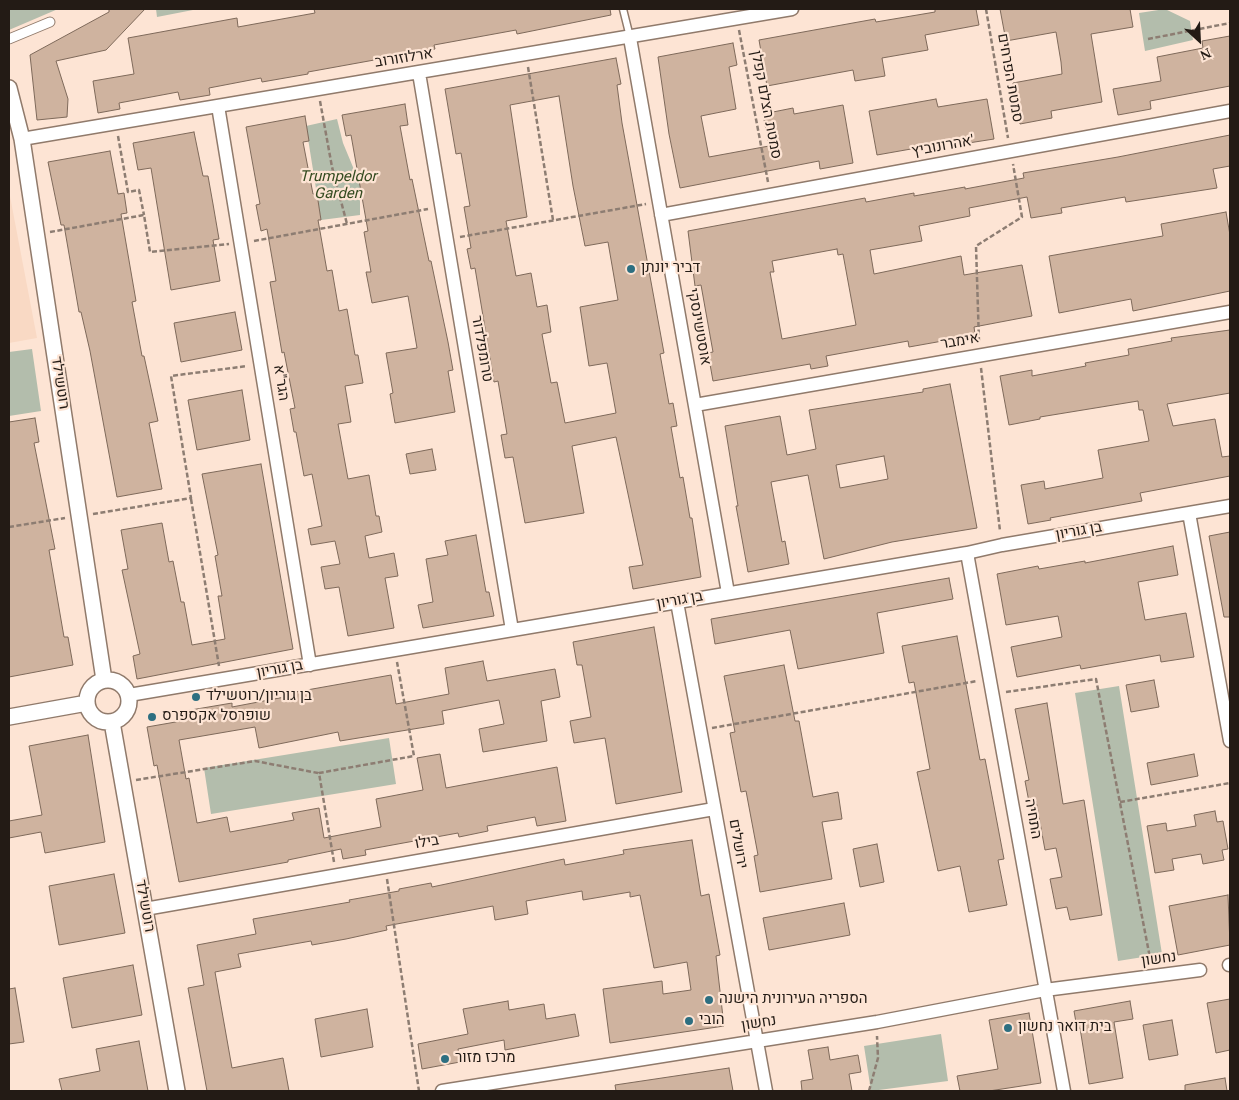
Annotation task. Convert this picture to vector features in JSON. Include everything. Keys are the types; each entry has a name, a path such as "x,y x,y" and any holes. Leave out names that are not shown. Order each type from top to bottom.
{"street":[{"name":"ארלוזורוב","path":"22,139 630,38 792,9"},
{"path":"9,39 50,22"},
{"name":"אוסטשינסקי","path":"630,38 728,593"},
{"name":"טרומפלדור","path":"419,73 512,630"},
{"name":"רוטשילד","path":"9,88 22,139 104,680"},
{"name":"הגר\"א","path":"218,106 310,665"},
{"name":"אהרונוביץ'","path":"661,215 1230,110"},
{"name":"אימבר","path":"695,404 1230,312"},
{"name":"בן גוריון","path":"129,695 967,553 1002,545 1230,506"},
{"path":"1190,513 1230,741"},
{"name":"התחיה","path":"967,553 994,694 1064,1091"},
{"name":"ירושלים","path":"677,602 766,1091"},
{"path":"104,680 120,683 129,695 127,710 123,716 112,722 101,721 89,712 87,703 88,692 94,684 104,680"},
{"path":"9,717 87,703"},
{"name":"רוטשילד","path":"112,722 176,1091"},
{"name":"בילו","path":"145,909 714,809"},
{"name":"נחשון","path":"442,1091 877,1022 1045,990 1200,970"}],"lane":[{"path":"623,9 630,38"}],"path":[{"name":"סמטת הפרחים","path":"979,355 976,246 1022,216 986,9"},
{"name":"סמטת הצלם קפלן","path":"737,19 770,195"},
{"path":"1148,39 1230,23"},
{"path":"526,55 553,220"},
{"path":"318,90 332,167 347,224"},
{"path":"115,123 128,192 139,190 144,215"},
{"path":"446,240 659,201"},
{"path":"979,355 1002,545"},
{"path":"222,680 171,376 261,365"},
{"path":"9,526 191,498"},
{"path":"122,782 255,761 318,773 414,756 395,650"},
{"path":"994,694 1096,678 1154,977"},
{"path":"700,730 991,679"},
{"path":"318,773 336,876"},
{"path":"1120,802 1230,783"},
{"path":"385,867 419,1091"},
{"path":"869,1091 878,1058 877,1022"}],"shaded area":[{"path":"9,191 37,338 9,343"}],"green space":[{"path":"9,9 58,9 9,30"},
{"path":"156,9 198,9 157,17"},
{"path":"1165,9 1190,21 1193,40 1145,51 1139,13"},
{"name":"Trumpeldor Garden","path":"337,119 343,143 360,184 360,215 321,220 306,126"},
{"path":"32,349 41,411 9,416 9,352"},
{"path":"1119,686 1162,954 1118,961 1075,693"},
{"path":"389,738 396,784 211,814 204,768"},
{"path":"941,1034 948,1081 871,1091 864,1046"}],"building":[{"path":"109,9 145,9 106,50 56,61 68,99 67,117 37,120 30,55 109,12"},
{"path":"314,9 610,9 611,15 517,34 516,30 434,45 435,49 308,72 308,74 262,82 261,78 209,88 210,95 180,100 178,92 119,103 120,109 98,113 93,81 134,74 128,38 237,18 238,27 315,13"},
{"path":"935,9 976,9 979,25 925,35 928,50 882,58 885,76 855,81 853,70 767,86 759,40 875,19 876,22 935,12"},
{"path":"1000,9 1130,9 1133,27 1091,34 1102,102 1051,111 1052,118 1020,124 1013,83 1062,74 1056,32 1006,41"},
{"path":"1230,36 1230,86 1150,101 1151,109 1118,115 1113,89 1161,81 1157,57 1203,48 1202,41"},
{"path":"733,43 737,65 729,67 736,109 701,116 709,157 769,146 763,114 793,108 794,114 843,105 853,163 820,169 819,161 680,188 669,134 658,57"},
{"path":"616,58 621,84 617,85 622,123 664,353 660,354 669,404 673,403 677,426 671,427 680,478 683,477 690,518 692,518 701,577 633,589 629,567 643,565 616,437 572,446 584,513 525,523 513,457 505,458 501,435 507,434 498,381 494,382 475,268 471,269 467,249 471,248 464,207 470,206 461,153 456,154 445,89","holes":["559,96 573,186 585,246 608,242 618,300 580,307 589,366 607,363 616,413 565,423 557,382 551,383 542,334 551,332 547,305 537,307 531,273 516,276 506,221 527,217 510,105"]},
{"path":"936,99 938,107 987,99 994,139 962,144 962,140 877,155 869,111"},
{"path":"405,104 408,125 400,126 410,180 412,179 448,342 453,370 448,371 455,412 395,423 390,394 393,393 386,353 417,348 408,296 372,303 366,272 371,272 364,232 368,231 351,135 346,136 342,115"},
{"path":"305,116 309,141 303,142 313,194 317,194 321,220 318,220 327,271 332,270 339,311 347,309 355,355 358,355 363,383 345,386 351,422 338,424 348,479 369,475 376,516 379,516 382,532 365,536 369,558 394,553 398,576 385,578 394,628 348,636 339,587 325,589 321,567 340,564 335,541 311,545 308,529 322,526 312,474 304,476 296,432 294,432 290,409 295,408 284,352 282,353 270,282 276,281 267,229 261,231 256,205 260,204 246,127"},
{"path":"194,132 203,176 208,176 213,204 219,239 213,240 220,281 171,290 151,168 138,170 133,143"},
{"path":"1230,135 1230,166 1213,169 1217,188 1126,202 1125,197 1061,208 1062,213 1031,218 1027,197 969,208 970,216 919,226 922,241 870,250 874,274 961,256 964,275 1022,265 1032,316 974,327 975,334 937,342 909,347 908,341 826,356 828,366 811,369 810,364 713,381 708,353 713,352 701,285 695,286 688,231 865,198 866,202 914,193 914,196 965,187 965,189 1024,178 1023,173","holes":["837,249 838,255 843,254 856,325 782,339 770,272 774,272 772,261"]},
{"path":"110,151 118,194 124,193 127,213 121,214 136,301 132,302 142,356 144,356 158,421 149,423 162,489 117,497 90,351 81,312 79,312 64,225 61,225 48,162"},
{"path":"1226,212 1230,235 1230,291 1133,311 1131,299 1059,313 1049,256 1163,236 1161,224"},
{"path":"235,312 242,350 181,362 174,323"},
{"path":"1230,330 1230,393 1167,404 1173,426 1215,419 1222,457 1230,456 1230,476 1140,493 1142,501 1050,518 1051,520 1028,524 1021,485 1044,481 1045,489 1103,478 1098,450 1149,441 1143,410 1139,410 1138,401 1040,417 1040,419 1009,425 1000,376 1032,370 1032,376 1086,366 1085,363 1129,355 1128,349 1172,341 1171,338"},
{"path":"950,384 977,528 892,542 824,559 808,475 771,482 782,542 785,541 789,564 748,572 736,506 738,506 725,426 780,416 787,455 816,449 809,410 923,392 923,389","holes":["884,456 888,479 840,488 836,465"]},
{"path":"242,390 250,440 197,450 188,400"},
{"path":"35,418 39,442 34,443 55,549 49,550 64,637 68,637 73,665 9,677 9,422"},
{"path":"432,449 436,470 410,474 406,454"},
{"path":"261,464 293,649 137,679 133,656 140,654 122,570 128,569 121,530 162,523 169,562 173,561 181,602 184,602 192,645 225,639 218,596 222,596 215,556 218,555 202,474"},
{"path":"1230,532 1230,617 1224,617 1209,536"},
{"path":"476,535 486,592 489,592 494,616 423,628 418,605 433,602 426,559 448,555 445,541"},
{"path":"1173,546 1178,575 1138,582 1145,620 1186,613 1194,657 1161,662 1160,655 1081,669 1080,665 1017,677 1011,647 1062,637 1058,616 1006,625 997,574 1038,566 1039,569 1085,561 1085,563"},
{"path":"949,578 953,599 877,613 884,653 798,669 790,630 715,644 711,619"},
{"path":"654,627 682,792 616,804 605,738 574,743 570,721 591,717 582,665 577,665 573,642"},
{"path":"957,636 980,760 985,759 1004,859 998,860 1007,905 969,912 960,866 938,871 917,772 930,769 914,682 909,683 902,646"},
{"path":"483,661 487,681 555,669 560,697 541,701 547,741 483,752 479,729 504,724 499,700 442,711 444,724 340,741 338,732 259,748 255,727 179,740 186,779 189,778 197,823 227,817 230,832 294,820 292,813 319,808 324,838 381,827 376,799 423,790 417,758 440,754 446,788 557,767 566,821 537,826 535,817 487,826 488,831 459,837 458,833 365,850 366,855 343,859 341,849 288,860 288,862 179,882 157,765 154,766 147,727 187,720 185,711 232,703 232,707 290,696 290,693 391,675 396,704 449,694 445,668"},
{"path":"784,665 795,721 799,721 813,797 838,792 842,819 822,822 832,879 760,892 754,856 758,855 746,791 741,792 730,733 735,732 724,676"},
{"path":"1154,680 1159,707 1131,712 1126,685"},
{"path":"1047,703 1063,804 1084,800 1102,915 1070,920 1067,907 1056,909 1050,879 1062,877 1056,848 1045,850 1036,801 1029,802 1025,781 1029,780 1015,709"},
{"path":"88,735 105,842 45,853 41,832 9,838 9,821 42,815 29,746"},
{"path":"1194,754 1198,776 1151,785 1147,763"},
{"path":"1215,811 1217,822 1223,821 1228,849 1222,850 1224,860 1203,864 1201,854 1172,859 1174,870 1155,873 1147,826 1166,823 1167,831 1196,826 1194,815"},
{"path":"692,840 701,896 709,894 720,955 716,956 724,1026 610,1043 603,989 662,981 663,994 691,990 687,962 654,968 640,895 630,897 630,892 583,900 582,891 526,901 528,914 495,920 493,906 386,926 387,930 346,939 312,945 311,941 238,954 241,967 215,972 232,1068 283,1058 289,1091 207,1091 188,988 204,985 197,945 256,934 253,919 350,902 349,900 431,883 432,887 564,859 565,865 624,854 623,850"},
{"path":"877,844 884,882 860,887 853,849"},
{"path":"114,874 125,933 59,945 49,886"},
{"path":"1228,895 1230,945 1178,955 1169,906"},
{"path":"844,903 850,935 769,950 763,918"},
{"path":"133,965 142,1015 72,1028 63,978"},
{"path":"15,988 24,1042 9,1044 9,989"},
{"path":"1230,999 1230,1050 1216,1053 1207,1003"},
{"path":"508,1001 509,1010 544,1004 546,1019 575,1014 579,1036 505,1050 504,1040 458,1049 460,1062 422,1069 418,1044 468,1034 463,1009"},
{"path":"1130,1001 1133,1019 1114,1022 1123,1078 1089,1084 1080,1028 1077,1028 1074,1011"},
{"path":"367,1009 373,1047 321,1057 315,1019"},
{"path":"1029,1013 1041,1083 989,1091 960,1091 957,1076 998,1069 989,1020"},
{"path":"1172,1020 1178,1055 1149,1060 1143,1025"},
{"path":"139,1041 148,1091 62,1091 59,1079 100,1071 96,1049"},
{"path":"828,1047 830,1060 858,1055 861,1072 849,1074 852,1091 802,1091 801,1081 813,1079 808,1050"},
{"path":"729,1068 733,1091 616,1091 615,1085"},
{"path":"1225,1078 1227,1091 1185,1091 1185,1085"}],"place":[{"name":"דביר יונתן","path":"631,269"},
{"name":"בן גוריון/רוטשילד","path":"196,697"},
{"name":"שופרסל אקספרס","path":"152,717"},
{"name":"הספריה העירונית הישנה","path":"709,1000"},
{"name":"הובי","path":"689,1021"},
{"name":"בית דואר נחשון","path":"1008,1028"},
{"name":"מרכז מזור","path":"445,1059"}]}
